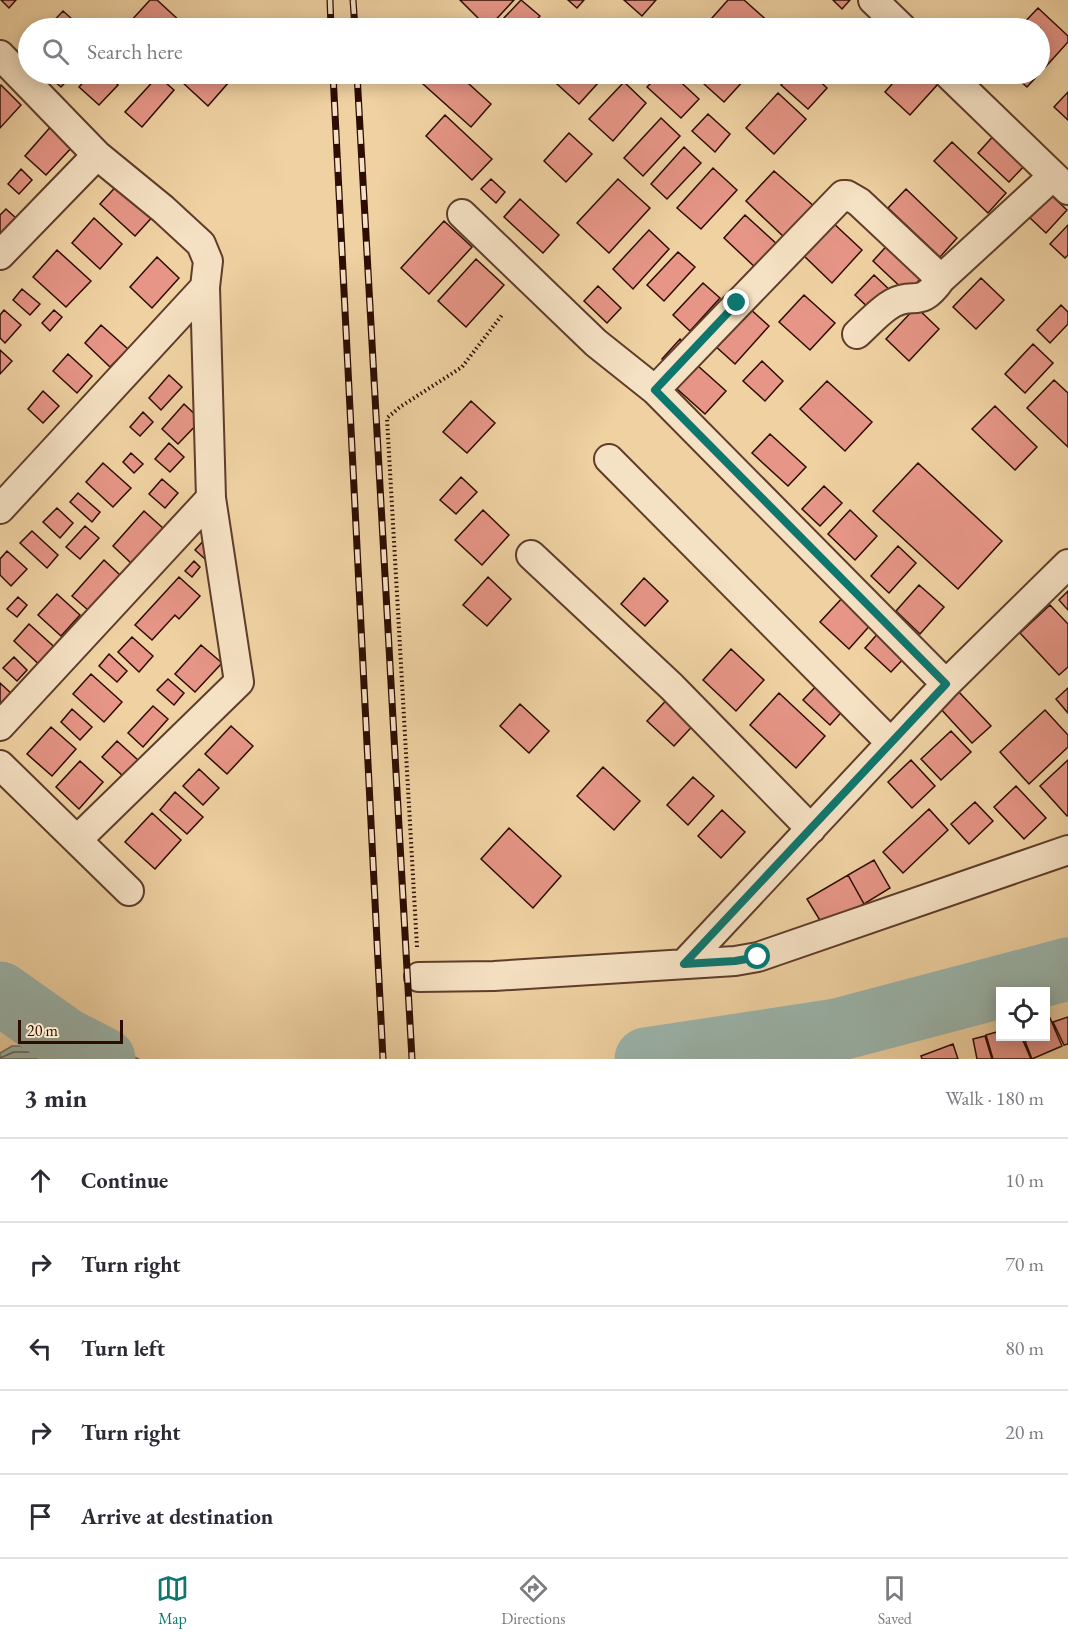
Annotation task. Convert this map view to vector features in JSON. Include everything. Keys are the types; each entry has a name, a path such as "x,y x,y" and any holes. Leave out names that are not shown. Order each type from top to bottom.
{"street":[{"path":"873,0 892,18"},
{"path":"0,55 18,74"},
{"path":"28,84 97,155 163,209 201,244 208,261 206,287 211,498 239,682 77,840"},
{"path":"857,334 894,302 919,299 933,291 941,279 1061,183 958,84"},
{"path":"0,255 97,155"},
{"path":"655,390 845,194 859,202 941,279"},
{"path":"462,213 596,343 655,390 946,684"},
{"path":"0,509 206,287"},
{"path":"609,459 891,743"},
{"path":"0,726 211,498"},
{"path":"531,555 671,686 811,829"},
{"path":"684,964 946,684 1068,564"},
{"path":"0,765 129,891"},
{"path":"419,977 494,976 735,961 758,957 1068,850"}],"path":[{"path":"419,977 387,418 399,406 462,367 502,315"}],"water":[{"path":"12,1046 107,1046 139,1059 0,1059 0,1053"}],"building":[{"path":"1,0 16,0 9,8"},
{"path":"150,0 157,0 177,18 134,18"},
{"path":"460,0 514,0 497,18 478,18"},
{"path":"521,0 540,16 538,18 504,18"},
{"path":"568,0 584,0 577,8"},
{"path":"624,0 656,0 642,16"},
{"path":"728,0 744,0 764,18 712,18"},
{"path":"833,0 850,0 842,9"},
{"path":"1038,8 1049,18 1028,18"},
{"path":"63,11 71,18 56,18"},
{"path":"1050,19 1068,36 1068,42 1050,62"},
{"path":"82,84 118,85 99,105 79,87"},
{"path":"151,84 167,84 174,90 142,127 125,112"},
{"path":"184,84 227,84 208,106"},
{"path":"423,84 469,84 491,104 471,127"},
{"path":"557,84 597,84 579,104"},
{"path":"622,84 626,84 646,103 613,141 589,119"},
{"path":"650,84 683,84 699,99 681,118 647,87"},
{"path":"704,84 740,84 724,102"},
{"path":"823,84 827,88 808,109 781,85"},
{"path":"892,84 938,84 910,115 885,92"},
{"path":"0,86 21,105 0,128"},
{"path":"1068,92 1068,120 1054,107"},
{"path":"778,93 806,119 774,154 746,128"},
{"path":"708,114 730,134 715,152 692,131"},
{"path":"445,115 492,159 472,180 426,136"},
{"path":"661,118 680,136 643,176 624,158"},
{"path":"53,124 75,144 46,175 25,156"},
{"path":"569,133 592,154 566,182 544,161"},
{"path":"996,133 1027,163 1009,182 978,153"},
{"path":"952,142 1006,193 988,213 934,161"},
{"path":"684,147 701,163 667,199 651,184"},
{"path":"713,168 737,190 701,229 677,208"},
{"path":"21,169 32,180 19,194 8,184"},
{"path":"774,171 815,207 786,239 746,201"},
{"path":"491,179 505,192 496,203 481,189"},
{"path":"618,179 650,208 609,253 577,223"},
{"path":"121,181 156,213 135,236 100,204"},
{"path":"906,189 957,238 940,257 888,208"},
{"path":"1050,194 1067,210 1046,233 1029,217"},
{"path":"520,199 559,235 543,253 504,217"},
{"path":"6,209 17,219 0,237 0,215"},
{"path":"745,215 779,246 758,270 724,238"},
{"path":"94,218 122,244 100,269 72,243"},
{"path":"444,221 472,247 429,294 401,268"},
{"path":"831,221 862,250 832,283 802,254"},
{"path":"1068,225 1068,255 1065,258 1050,244"},
{"path":"649,230 669,249 633,289 613,269"},
{"path":"892,240 926,273 907,293 873,261"},
{"path":"57,250 91,281 66,307 33,277"},
{"path":"678,252 695,267 664,301 647,285"},
{"path":"157,257 179,278 152,308 130,287"},
{"path":"476,259 504,285 466,327 438,301"},
{"path":"874,275 893,293 874,313 855,295"},
{"path":"981,278 1004,300 976,329 953,307"},
{"path":"703,283 720,298 690,331 673,315"},
{"path":"598,286 621,308 607,323 584,301"},
{"path":"22,289 40,304 30,315 13,300"},
{"path":"804,295 835,323 810,350 779,322"},
{"path":"1061,305 1068,312 1068,324 1050,343 1037,330"},
{"path":"748,307 769,326 735,364 713,344"},
{"path":"916,307 939,329 909,361 886,339"},
{"path":"4,310 21,325 5,343 0,338 0,315"},
{"path":"54,310 62,317 50,331 42,323"},
{"path":"101,325 128,349 110,367 85,343"},
{"path":"680,339 689,348 672,368 662,359"},
{"path":"1033,344 1053,363 1025,393 1005,374"},
{"path":"0,350 12,361 0,374"},
{"path":"68,354 92,376 77,393 53,371"},
{"path":"762,361 783,381 765,401 743,381"},
{"path":"697,365 726,391 705,414 676,388"},
{"path":"169,375 182,387 161,410 149,398"},
{"path":"1054,380 1068,393 1068,447 1027,408"},
{"path":"827,381 872,422 845,451 800,409"},
{"path":"43,391 59,406 43,423 28,409"},
{"path":"471,401 495,423 467,453 443,432"},
{"path":"184,404 201,420 178,444 162,429"},
{"path":"995,406 1037,447 1015,470 972,429"},
{"path":"143,412 153,422 140,436 130,427"},
{"path":"770,434 806,467 788,486 752,453"},
{"path":"169,443 184,457 170,472 155,459"},
{"path":"131,453 143,464 134,473 123,462"},
{"path":"103,463 131,488 113,507 86,482"},
{"path":"918,463 1002,541 958,589 873,511"},
{"path":"461,477 477,492 456,514 440,500"},
{"path":"162,479 178,493 165,508 149,494"},
{"path":"824,486 842,503 820,526 802,509"},
{"path":"78,493 100,512 92,522 70,502"},
{"path":"57,508 73,523 60,538 43,522"},
{"path":"483,510 509,535 482,565 455,540"},
{"path":"850,510 877,536 855,560 828,534"},
{"path":"144,511 164,529 132,564 113,546"},
{"path":"85,526 99,538 80,559 66,547"},
{"path":"32,531 58,555 47,568 20,543"},
{"path":"207,537 217,546 205,559 195,550"},
{"path":"898,546 916,563 889,593 871,576"},
{"path":"7,551 27,569 11,586 0,575 0,559"},
{"path":"104,560 120,575 88,610 72,596"},
{"path":"194,561 200,567 192,577 185,571"},
{"path":"179,577 200,596 179,619 175,615 152,640 135,625"},
{"path":"488,577 511,599 487,626 463,605"},
{"path":"644,578 668,601 645,626 621,604"},
{"path":"919,585 944,607 920,634 896,611"},
{"path":"1068,591 1068,610 1059,600"},
{"path":"57,594 80,615 61,636 38,615"},
{"path":"844,596 873,622 849,649 820,622"},
{"path":"18,597 27,605 17,617 7,609"},
{"path":"1050,605 1068,624 1068,667 1059,675 1020,633"},
{"path":"29,624 61,653 45,670 14,641"},
{"path":"881,630 907,655 891,672 865,648"},
{"path":"132,637 153,656 139,672 118,652"},
{"path":"201,645 222,663 195,692 175,674"},
{"path":"731,649 764,680 736,711 703,680"},
{"path":"109,654 127,671 117,682 99,666"},
{"path":"14,657 27,670 17,681 3,668"},
{"path":"91,674 122,702 104,722 73,694"},
{"path":"168,679 184,693 174,705 157,690"},
{"path":"820,682 847,706 830,725 803,700"},
{"path":"0,683 13,695 0,709"},
{"path":"1068,688 1068,713 1056,699"},
{"path":"957,690 991,726 972,743 939,707"},
{"path":"673,693 700,718 674,746 647,721"},
{"path":"779,693 825,736 796,768 750,725"},
{"path":"520,704 549,731 529,753 500,726"},
{"path":"153,706 168,719 143,747 128,733"},
{"path":"72,709 92,727 80,740 61,722"},
{"path":"1045,710 1068,735 1068,747 1029,784 1000,752"},
{"path":"231,726 253,746 227,774 205,754"},
{"path":"51,727 76,749 52,776 27,754"},
{"path":"951,731 971,752 941,780 921,759"},
{"path":"117,741 138,760 123,776 102,757"},
{"path":"911,760 935,786 912,808 888,782"},
{"path":"1068,760 1068,815 1067,816 1040,786"},
{"path":"80,761 103,782 79,809 56,787"},
{"path":"603,767 640,801 614,830 577,796"},
{"path":"199,769 219,788 203,805 183,786"},
{"path":"693,777 714,796 688,825 667,805"},
{"path":"1016,786 1046,818 1024,839 994,807"},
{"path":"175,792 203,817 187,834 160,810"},
{"path":"975,802 993,821 969,844 951,824"},
{"path":"929,809 948,830 903,873 883,852"},
{"path":"722,810 745,832 721,858 698,836"},
{"path":"152,813 181,840 155,869 125,842"},
{"path":"509,828 561,876 533,908 481,859"},
{"path":"874,860 890,888 864,904 848,875"},
{"path":"848,875 864,904 824,927 807,899"},
{"path":"1068,1017 1068,1044 1064,1045 1053,1022"},
{"path":"1050,1018 1062,1046 1032,1059 1025,1041 1050,1041"},
{"path":"996,1032 996,1041 1023,1041 1031,1059 993,1059 986,1035"},
{"path":"985,1036 992,1059 977,1059 973,1039"},
{"path":"953,1044 958,1059 922,1059 921,1056"}],"waterway":[{"path":"646,1059 837,1030 1068,969"},
{"path":"0,993 65,1039 104,1059"}],"railway":[{"path":"330,0 331,18"},
{"path":"353,0 354,18"},
{"path":"334,84 383,1059"},
{"path":"358,84 412,1059"}],"route":[{"path":"737,303 655,390 946,684 684,964 735,961 758,957"}]}
